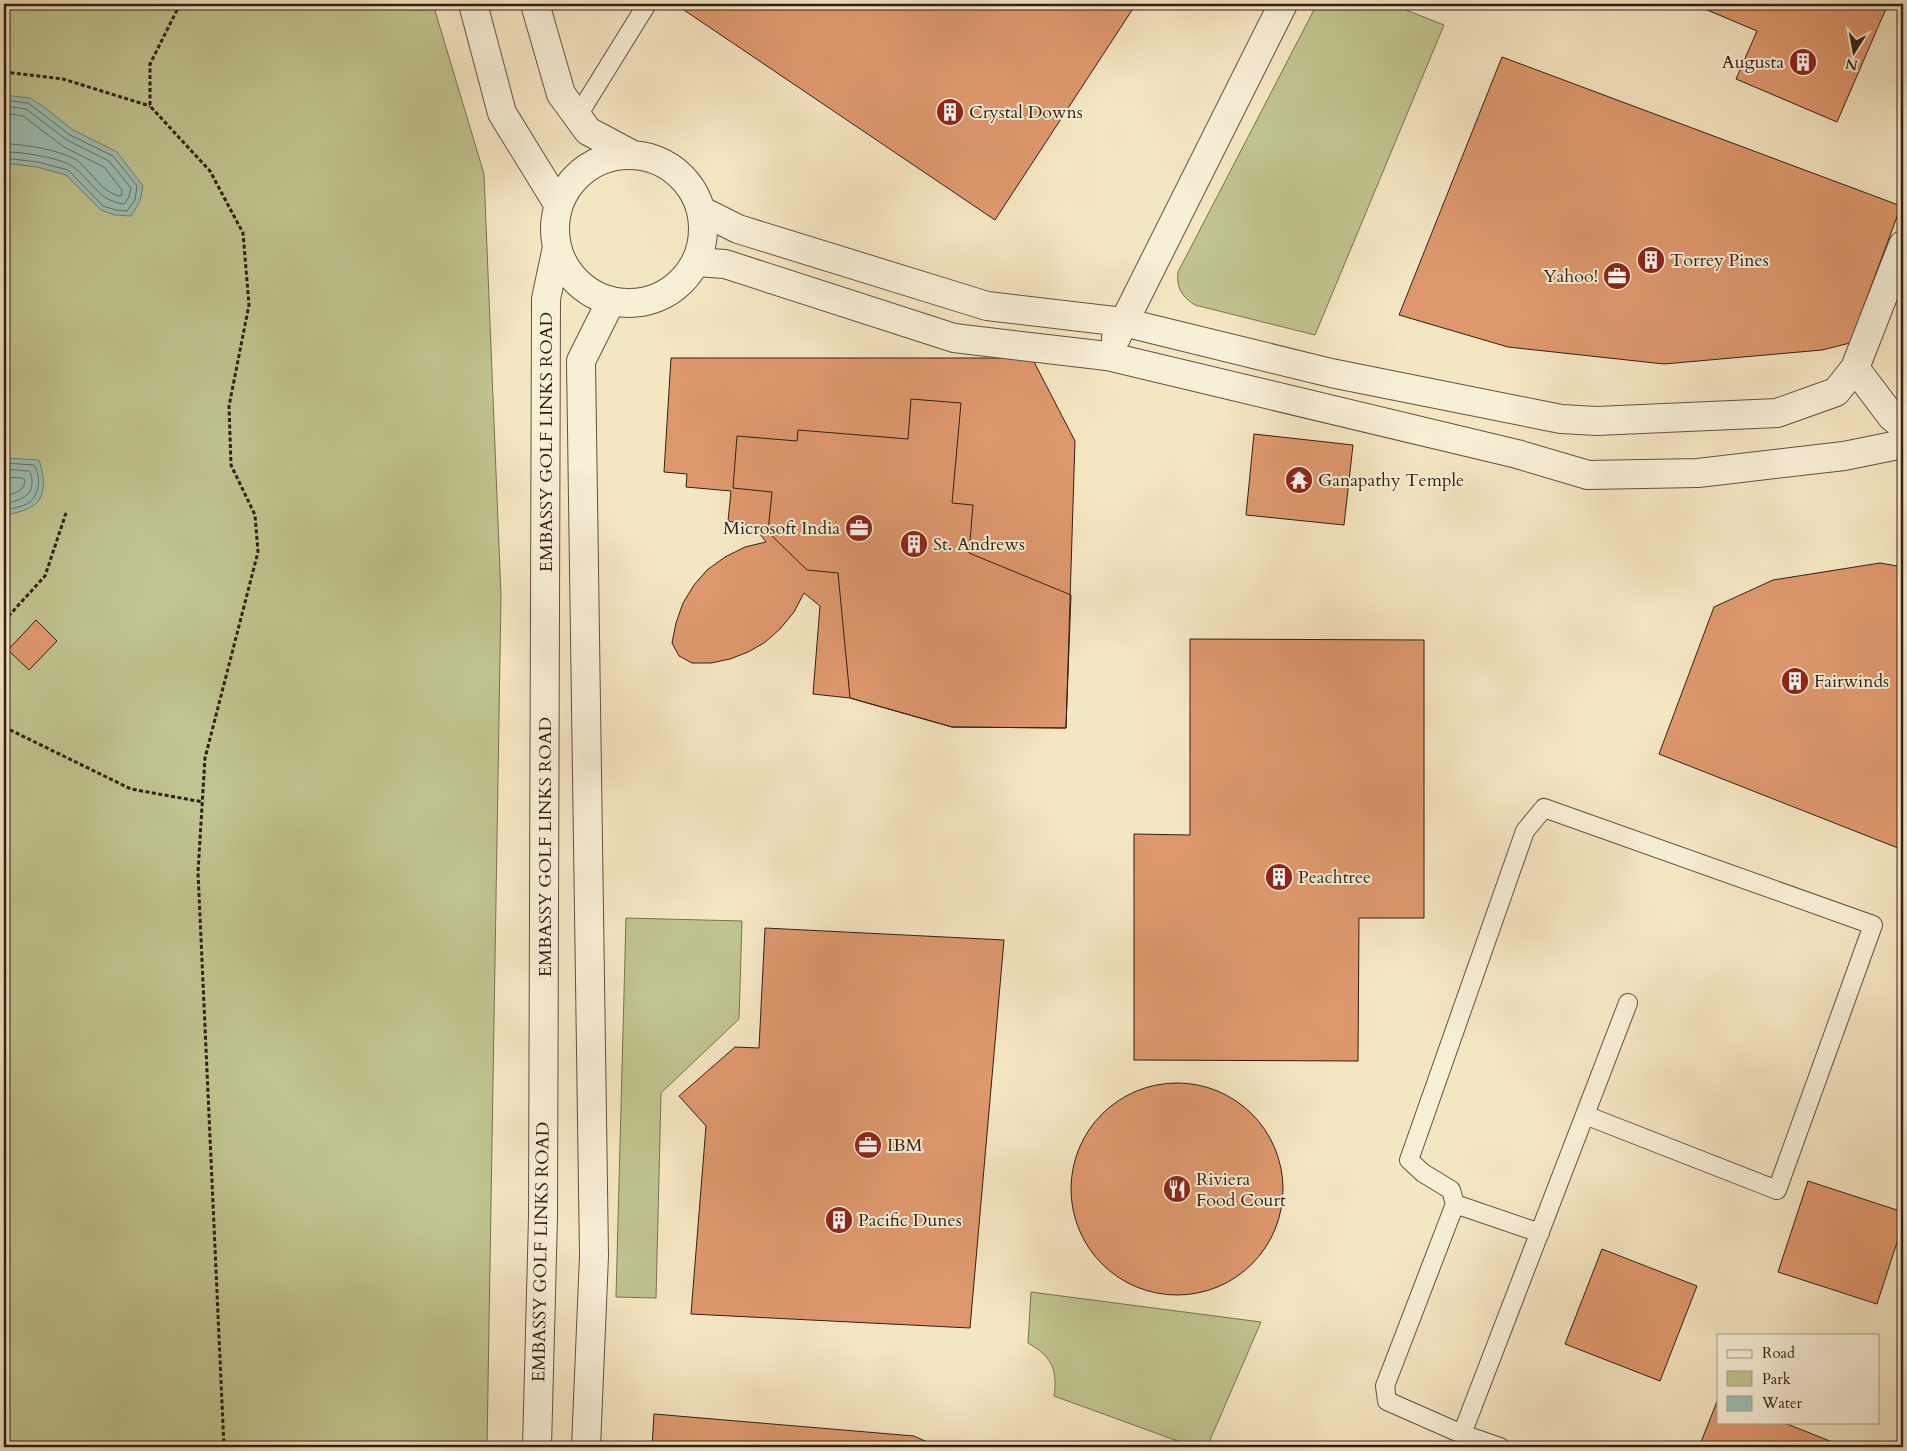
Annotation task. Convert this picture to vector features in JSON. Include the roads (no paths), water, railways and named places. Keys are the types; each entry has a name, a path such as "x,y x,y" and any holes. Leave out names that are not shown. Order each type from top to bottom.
{"street":[{"path":"473,4 502,113 558,204"},
{"path":"534,4 561,94 588,131 631,154 655,159 676,171 693,188 702,210 704,236 696,262 683,282 661,297 636,304 611,302 592,294 576,282 564,266 557,247 554,226 558,204 570,184 587,168 608,157 631,154"},
{"path":"1107,356 1283,4"},
{"path":"702,210 738,229 987,306 1123,322 1340,374 1561,419 1597,421 1777,413 1836,392 1855,368 1903,245"},
{"name":"EMBASSY GOLF LINKS ROAD","path":"537,1447 544,1207 546,299 557,247"},
{"path":"696,262 725,264 954,338 1107,356 1517,454 1588,475 1698,473 1844,456 1903,444"},
{"name":"EMBASSY GOLF LINKS ROAD","path":"586,1447 587,1386 594,1256 581,361 611,302"},
{"path":"1855,368 1892,417 1903,426"}],"lane":[{"path":"578,117 647,4"},
{"path":"1500,1447 1462,1434 1387,1401 1385,1386 1455,1204 1450,1190 1423,1173 1409,1160 1525,831 1544,808 1873,925 1777,1190 1585,1115"},
{"path":"1462,1434 1628,1003"},
{"path":"1455,1204 1540,1233"}],"water":[{"path":"4,95 30,98 73,130 117,152 143,186 140,201 131,216 115,215 101,210 66,175 37,167 4,163"},
{"path":"4,458 39,460 43,486 40,498 31,507 4,516"}],"place":[{"name":"Augusta","path":"1803,62"},
{"name":"Crystal Downs","path":"950,112"},
{"name":"Torrey Pines","path":"1651,260"},
{"name":"Yahoo!","path":"1617,276"},
{"name":"Ganapathy Temple","path":"1299,480"},
{"name":"Microsoft India","path":"859,528"},
{"name":"St. Andrews","path":"914,544"},
{"name":"Fairwinds","path":"1795,681"},
{"name":"Peachtree","path":"1279,877"},
{"name":"IBM","path":"868,1145"},
{"name":"Riviera Food Court","path":"1177,1189"},
{"name":"Pacific Dunes","path":"839,1220"}]}
